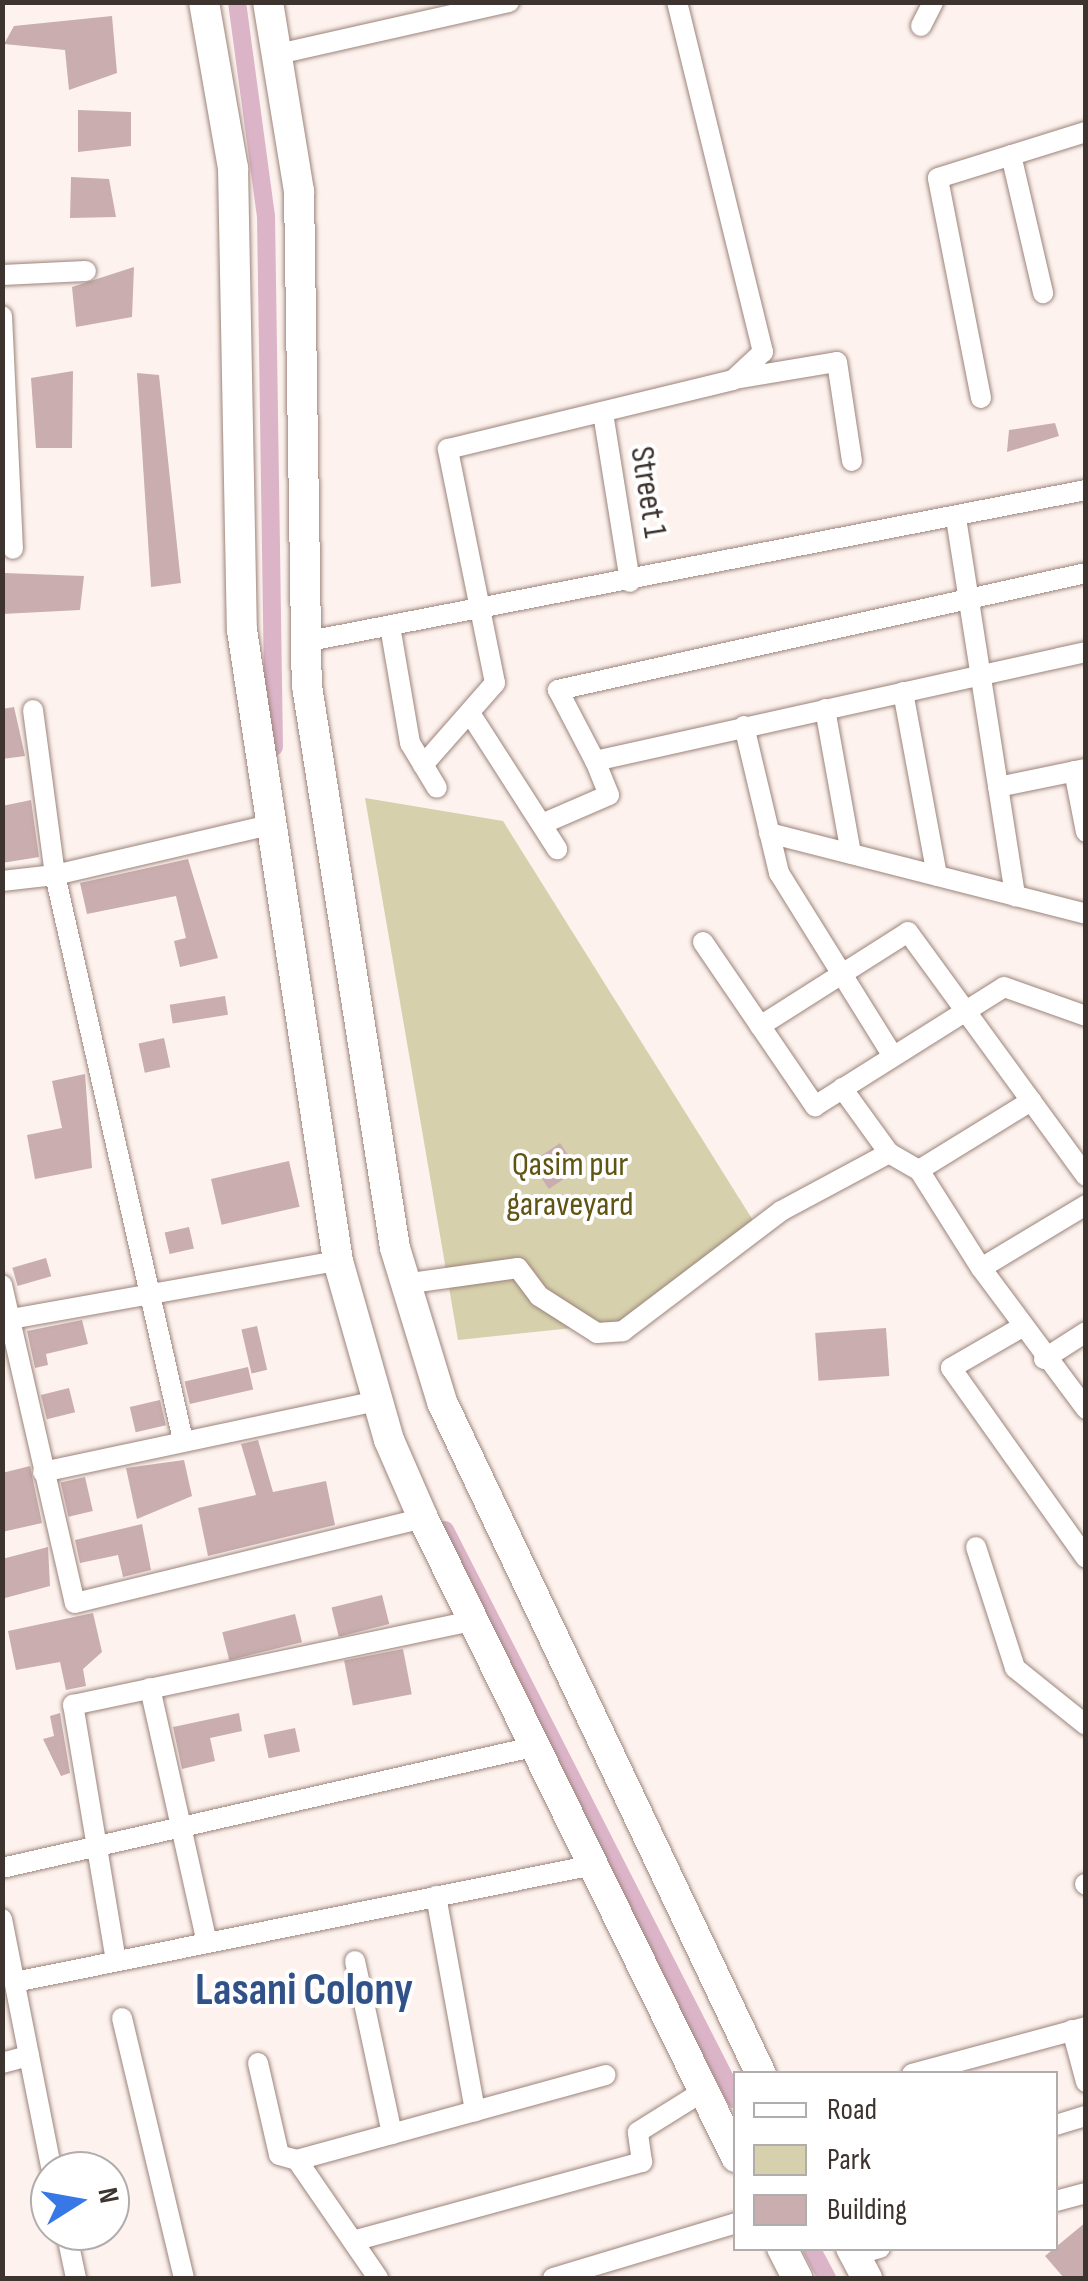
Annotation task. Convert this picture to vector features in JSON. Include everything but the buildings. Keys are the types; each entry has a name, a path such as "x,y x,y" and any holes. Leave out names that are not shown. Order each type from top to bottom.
{"street":[{"path":"204,2 233,168 242,630 266,826 338,1260 377,1401 423,1518 528,1748 733,2151"},
{"path":"268,2 299,190 304,642 404,1284 456,1433 760,2071"},
{"path":"278,54 509,2"},
{"path":"678,2 763,352 733,380"},
{"path":"920,26 933,2"},
{"path":"981,398 938,178 1086,132"},
{"path":"1011,155 1043,293"},
{"path":"2,275 86,271"},
{"path":"2,316 13,549"},
{"path":"423,765 473,718 495,682 448,449 733,380 837,362 852,461"},
{"name":"Street 1","path":"602,413 630,582"},
{"path":"304,642 630,582 1086,490"},
{"path":"956,518 1015,896"},
{"path":"542,824 610,795 558,690 1086,573"},
{"path":"390,626 410,743 437,788"},
{"path":"595,761 1086,652"},
{"path":"902,692 937,876"},
{"path":"825,709 851,854"},
{"path":"33,710 56,875 183,1440"},
{"path":"473,718 557,849"},
{"path":"744,726 779,873 893,1056"},
{"path":"998,787 1080,770 1086,832"},
{"path":"2,881 56,875 266,826"},
{"path":"769,833 1086,914"},
{"path":"760,1026 908,932 1086,1176"},
{"path":"703,942 814,1106 1004,987 1085,1017"},
{"path":"842,1088 889,1153 919,1170 1044,1359 1086,1409"},
{"path":"919,1170 1031,1101"},
{"path":"404,1284 518,1268 539,1296 597,1333 622,1331 782,1210 889,1153"},
{"path":"982,1268 1086,1205"},
{"path":"12,1320 338,1260"},
{"path":"2,1285 75,1603 423,1518"},
{"path":"1022,1327 951,1368 1086,1558"},
{"path":"1044,1359 1086,1332"},
{"path":"43,1472 377,1401"},
{"path":"976,1547 1015,1668 1086,1726"},
{"path":"116,1961 73,1705 470,1621"},
{"path":"150,1688 208,1942"},
{"path":"2,1868 96,1850 528,1748"},
{"path":"15,1982 588,1866"},
{"path":"436,1896 475,2111"},
{"path":"2,1919 48,2151"},
{"path":"355,1961 392,2134"},
{"path":"122,2018 184,2278"},
{"path":"923,2071 1079,2029 1086,2082"},
{"path":"2,2063 29,2056"},
{"path":"258,2062 279,2155 297,2160 604,2076"},
{"path":"353,2242 642,2162 638,2132 702,2092"},
{"path":"1058,2124 1086,2116"},
{"path":"297,2160 378,2278"},
{"path":"1058,2200 1086,2193"},
{"path":"553,2278 733,2224"},
{"path":"70,2251 76,2278"},
{"path":"783,2251 795,2278"}],"green space":[{"name":"Qasim pur garaveyard","path":"365,798 503,821 754,1222 639,1321 458,1340"}],"waterway":[{"path":"237,2 266,216 274,747"},
{"path":"445,1530 733,2094"},
{"path":"813,2251 827,2278"}],"district":[{"name":"Lasani Colony","path":"304,1991"}]}
